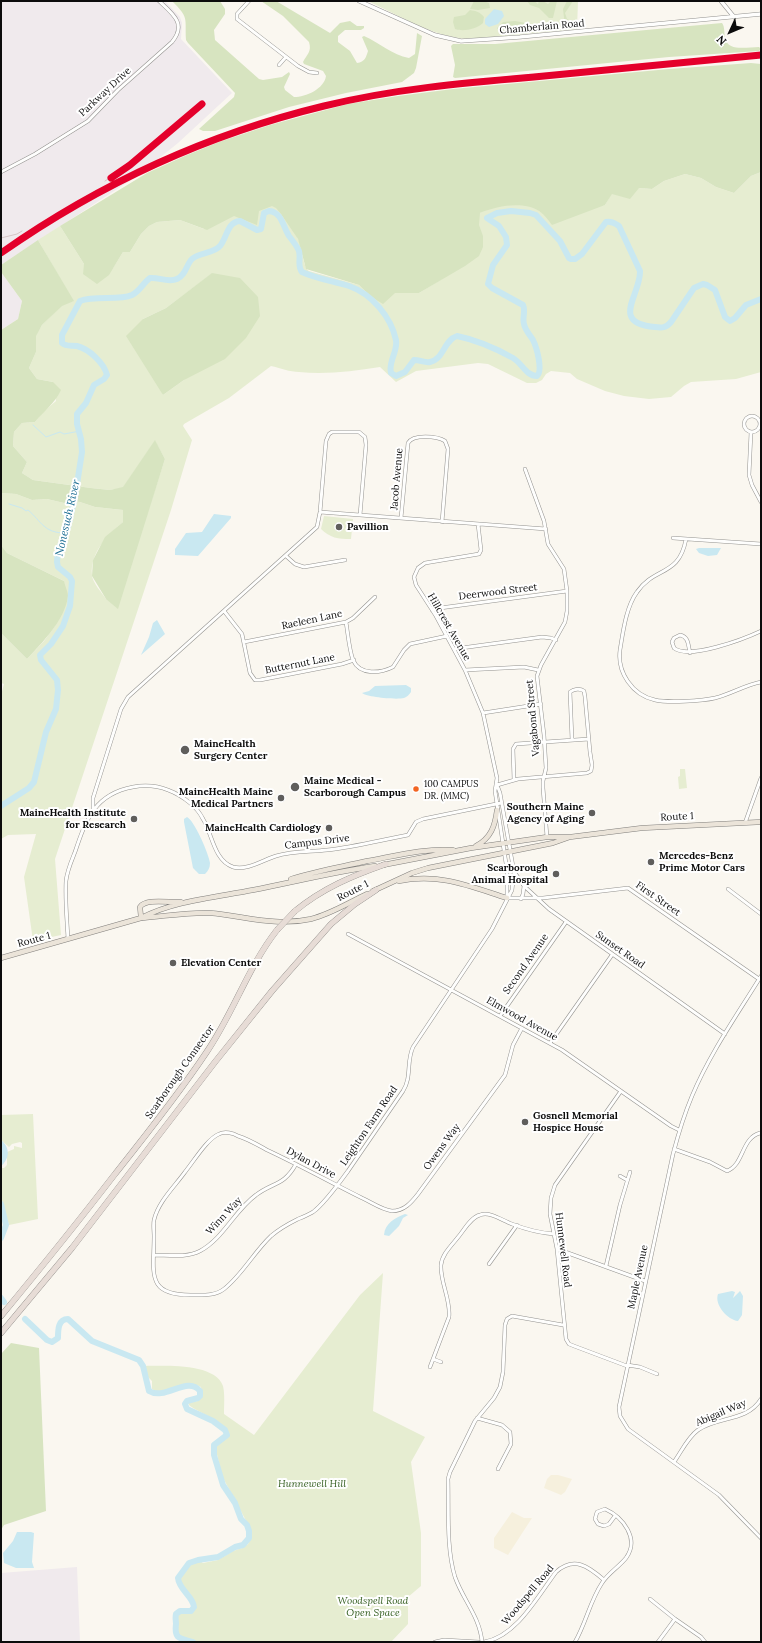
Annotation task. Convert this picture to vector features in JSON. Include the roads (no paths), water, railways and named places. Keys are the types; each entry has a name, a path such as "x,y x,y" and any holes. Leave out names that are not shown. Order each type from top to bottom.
{"highway":[{"name":"Scarborough Connector","path":"1,1316 60,1246 199,1063 225,1022 257,959 277,930 295,911 333,884 386,864"},
{"name":"Scarborough Connector","path":"1,1333 72,1248 215,1062 272,991 331,924 355,904 376,890"}],"main road":[{"path":"472,848 482,843 491,834 495,824 497,810"},
{"name":"Route 1","path":"141,918 202,913 230,915 268,922 301,921 324,915 387,884 428,868 553,843 570,838 642,828 761,822"},
{"name":"Route 1","path":"1,958 141,918 163,909 197,901 331,873 460,850 547,837 570,838"},
{"path":"268,887 320,871 412,852 436,849 460,850"},
{"path":"387,884 412,879 435,878 456,882 507,898"},
{"path":"141,918 140,907 147,901 197,901"}],"street":[{"name":"Parkway Drive","path":"1,172 35,154 88,121 123,85 172,42 177,34 178,24 173,15 159,1"},
{"path":"249,1 237,14 237,19 303,69 317,73"},
{"name":"Chamberlain Road","path":"359,1 435,35 461,41 520,37 761,14"},
{"path":"721,1 734,17"},
{"path":"279,65 286,57"},
{"path":"753,416 758,419 760,425 757,430 751,432 746,430 744,423 747,418 753,416"},
{"path":"94,809 93,798 121,709 126,700 319,525 325,444 330,432 359,432 364,435 366,441 360,515"},
{"path":"751,432 749,475 752,485 761,502"},
{"name":"Jacob Avenue","path":"402,518 408,443 414,437 438,438 445,441 448,450 442,522"},
{"name":"Vagabond Street","path":"525,469 546,529 550,547 562,565 567,591 567,615 564,626 538,670 537,680 546,768 543,788 547,837"},
{"path":"757,496 761,493"},
{"path":"320,512 546,529"},
{"name":"Hillcrest Avenue","path":"478,524 481,550 479,554 428,562 416,570 414,577 416,585 447,636 465,670 483,712 495,768 497,785 500,793 514,872"},
{"path":"673,538 761,544"},
{"path":"686,539 680,559 647,581 637,591 632,599 620,651 620,662 624,675 629,684 638,692 650,699 660,701 710,699 761,682"},
{"path":"286,556 295,564 304,567 345,560"},
{"name":"Deerwood Street","path":"432,610 567,591"},
{"name":"Raeleen Lane","path":"244,642 346,622 353,618 375,598"},
{"name":"Butternut Lane","path":"224,611 240,631 244,642 250,673 252,678 257,681 342,664 354,660"},
{"path":"346,622 354,660 361,668 368,672 383,670 395,665 404,650 410,644 447,636"},
{"path":"690,653 688,641 685,637 680,635 674,638 672,644 674,648 680,652 690,653 741,639 761,631"},
{"path":"454,649 548,637 556,640"},
{"path":"465,670 524,667 538,670"},
{"path":"497,785 514,780 591,771 592,765 588,739 585,693 579,689 570,692 572,740"},
{"path":"483,712 540,704"},
{"path":"514,780 513,751 514,746 517,743 588,739"},
{"path":"746,823 761,778"},
{"name":"Hillcrest Avenue","path":"497,785 495,791 496,804 508,876 507,898"},
{"name":"Campus Drive","path":"68,939 67,876 84,826 94,809 103,800 130,787 151,786 171,791 183,798 200,813 222,859 229,865 242,868 290,852 327,850 406,835 411,832 416,822 423,819 501,803"},
{"name":"Sunset Road","path":"514,872 524,886 536,898 566,922 725,1034"},
{"name":"Leighton Farm Road","path":"336,1185 351,1166 407,1085 410,1055 412,1050 492,929 513,886 514,872"},
{"path":"521,899 524,894 524,886"},
{"name":"First Street","path":"507,898 536,898 628,888 760,978"},
{"path":"728,890 761,914"},
{"name":"Second Avenue","path":"500,1016 566,922"},
{"name":"Elmwood Avenue","path":"348,934 452,989 569,1054 679,1130"},
{"path":"550,1043 612,955"},
{"name":"Maple Avenue","path":"760,978 725,1034 698,1082 679,1130 619,1407 620,1416 634,1434 719,1494 761,1538"},
{"name":"Owens Way","path":"336,1185 389,1210 400,1210 409,1204 505,1075 513,1045 522,1028"},
{"name":"Hunnewell Road","path":"621,1091 554,1187 550,1211 556,1249 565,1337 569,1344 627,1366"},
{"name":"Dylan Drive","path":"224,1133 238,1136 296,1164 336,1185 314,1212 284,1227 269,1238 228,1284 218,1292 207,1295 179,1295 166,1292 159,1286 154,1277 154,1220 161,1204 200,1153 217,1135 224,1133"},
{"path":"674,1149 710,1162 727,1171 730,1170 737,1162 749,1139 760,1133"},
{"name":"Winn Way","path":"154,1255 185,1255 196,1253 203,1249 213,1241 252,1198 290,1175 296,1164"},
{"path":"606,1266 630,1172"},
{"path":"620,1176 627,1180"},
{"path":"430,1367 449,1317 441,1266 446,1254 473,1219 479,1215 491,1215 517,1226 543,1233 554,1234"},
{"path":"489,1264 517,1226"},
{"path":"556,1249 646,1281"},
{"path":"483,1642 479,1623 461,1590 452,1566 448,1486 451,1468 477,1418 494,1398 500,1387 503,1372 505,1325 507,1319 512,1316 563,1326"},
{"path":"433,1359 441,1362"},
{"path":"627,1366 640,1367 657,1374"},
{"name":"Abigail Way","path":"674,1462 697,1430 747,1412 754,1408 761,1399"},
{"path":"477,1418 502,1425 510,1432 511,1444 498,1469"},
{"path":"575,1642 598,1590 604,1580 625,1560 631,1545 631,1536 628,1528 615,1516 602,1509 596,1513 595,1519 599,1524 604,1526 609,1524 615,1516"},
{"name":"Woodspell Road","path":"483,1642 497,1639 514,1627 556,1572 563,1567 571,1564 582,1564 604,1580"},
{"path":"650,1599 701,1637 705,1642"},
{"path":"658,1642 675,1618"},
{"path":"436,1642 448,1640 479,1642"}],"water":[{"path":"494,9 502,11 504,16 498,24 489,27 485,24 485,19"},
{"path":"214,514 231,516 231,518 198,556 175,555 175,549 186,533 202,532"},
{"path":"721,548 717,555 708,556 699,553 696,549"},
{"path":"157,620 165,634 141,655 153,623"},
{"path":"406,685 411,688 411,692 404,698 382,698 362,693 369,691 375,686"},
{"path":"187,817 197,830 209,859 210,866 205,874 199,874 193,868 184,822 184,819"},
{"path":"405,1214 408,1215 403,1218 399,1226 389,1236 384,1235 388,1224 394,1219"},
{"path":"732,1291 735,1292 733,1298 740,1291 743,1296 742,1315 738,1321 726,1315 720,1307 717,1298 718,1294"},
{"path":"17,1532 34,1533 32,1562 34,1568 16,1568 4,1563 3,1553 13,1541"}],"waterway":[{"name":"Nonesuch River","path":"1,806 29,788 34,782 46,732 56,709 58,690 57,680 41,660 40,655 51,644 63,626 70,606 72,581 70,577 58,567 57,562 58,551 68,527 75,497 82,452 81,439 77,424 77,414 86,403 94,385 104,379 107,375 103,366 91,353 77,346 62,343 62,335 80,301 93,298 127,297 137,291 150,278 167,280 177,279 182,275 192,259 217,249 222,243 232,224 240,221 257,230 261,229 264,213 269,211 277,214 282,220 289,236 297,247 302,272 349,286 365,295 379,307 390,323 396,340 396,349 390,369 391,373 396,376 405,372 414,360 428,362 435,360 441,354 449,341 457,336 479,342 506,354 516,360 530,374 537,376 539,373 538,354 533,340 526,330 523,319 523,305 492,288 488,284 493,265 507,245 506,237 499,226 487,218 497,213 511,211 536,215 560,241 571,259 575,259 582,254 606,222 611,222 619,226 640,271 630,314 633,320 641,324 664,327 671,322 694,288 703,284 715,290 725,317 730,321 735,318 746,305 761,299"},
{"path":"33,425 46,437 60,432 64,434 80,431"},
{"path":"9,504 22,508 26,511 28,510 48,529 58,533 65,533"},
{"name":"Nonesuch River","path":"1,1144 5,1153 1,1162"},
{"name":"Nonesuch River","path":"1,1204 6,1225 1,1238"},
{"name":"Nonesuch River","path":"1,1298 4,1302"},
{"name":"Nonesuch River","path":"25,1319 47,1340 52,1342 58,1338 60,1323 65,1319 68,1319 92,1341 139,1360 143,1366 149,1391 162,1393 183,1387 195,1387 200,1391 200,1396 187,1401 185,1404 187,1409 213,1421 225,1430 227,1435 214,1445 214,1455 223,1485 235,1503 241,1519 247,1525 249,1538 243,1545 235,1547 218,1557 189,1563 178,1578 181,1586 193,1603 194,1607 191,1611 180,1611 176,1614 176,1633 179,1638 193,1642"}],"railway":[{"path":"1,251 41,224 82,200 168,156 258,122 304,109 377,93 429,85 761,53"},
{"path":"105,181 130,165 202,104"},
{"path":"1,238 17,234 22,231"}],"place":[{"name":"Pavillion","path":"339,527"},
{"name":"MaineHealth Surgery Center","path":"185,750"},
{"name":"Maine Medical - Scarborough Campus","path":"295,787"},
{"name":"100 CAMPUS DR. (MMC)","path":"416,789"},
{"name":"MaineHealth Maine Medical Partners","path":"281,798"},
{"name":"Southern Maine Agency of Aging","path":"592,813"},
{"name":"MaineHealth Institute for Research","path":"134,819"},
{"name":"MaineHealth Cardiology","path":"329,828"},
{"name":"Mercedes-Benz Prime Motor Cars","path":"651,862"},
{"name":"Scarborough Animal Hospital","path":"556,874"},
{"name":"Elevation Center","path":"173,963"},
{"name":"Gosnell Memorial Hospice House","path":"525,1122"}],"park label":[{"name":"Hunnewell Hill","path":"312,1484"},
{"name":"Woodspell Road Open Space","path":"373,1606"}]}
